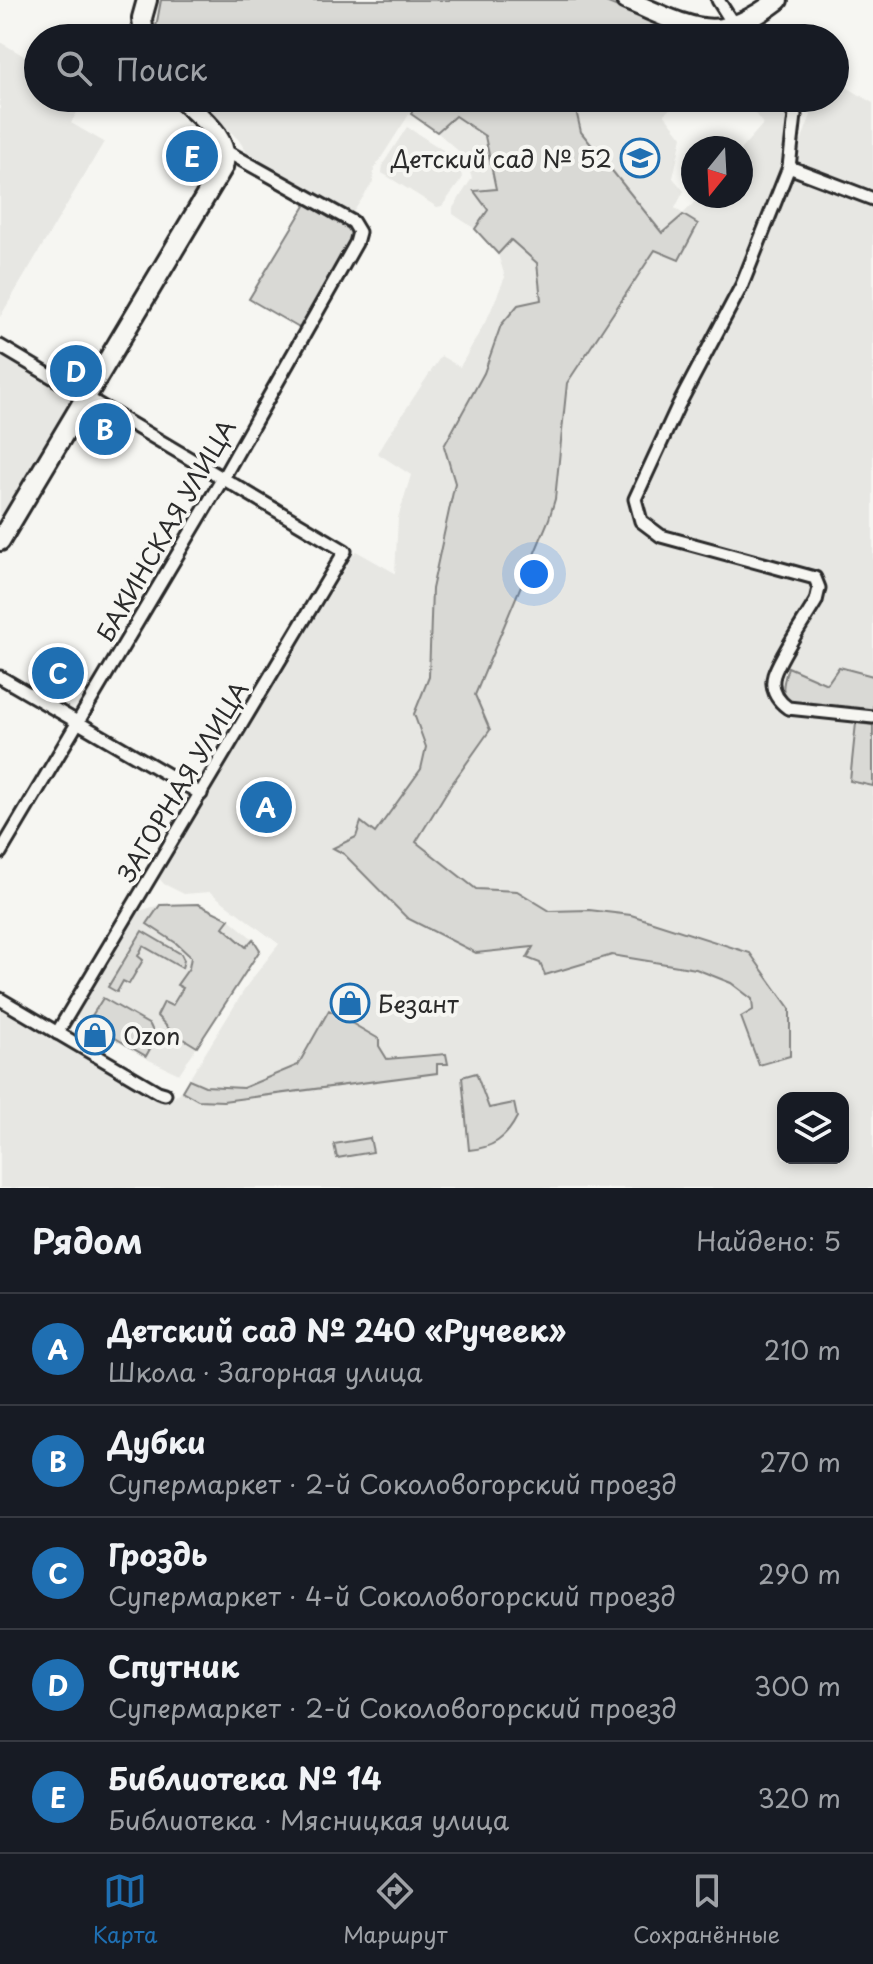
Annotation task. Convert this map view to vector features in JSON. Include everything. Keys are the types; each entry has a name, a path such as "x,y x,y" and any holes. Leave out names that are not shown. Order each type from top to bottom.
{"main road":[{"path":"143,24 147,0"},
{"path":"626,0 689,24"},
{"path":"745,24 778,0"},
{"path":"0,541 223,167 225,154 213,130 194,112"}],"street":[{"path":"718,0 733,24"},
{"path":"793,112 789,167 742,285 678,406 635,499 641,521 661,536 815,578 819,588 816,601 774,675 773,690 779,702 788,708 873,717"},
{"name":"БАКИНСКАЯ УЛИЦА","path":"0,853 223,478 356,243 357,227 353,222 225,154"},
{"path":"789,167 873,199"},
{"path":"0,346 223,478"},
{"name":"ЗАГОРНАЯ УЛИЦА","path":"57,1033 345,551 223,478"},
{"path":"0,677 201,794"},
{"path":"0,999 165,1094"}],"shaded area":[{"path":"161,0 601,0 659,24 157,24"},
{"path":"0,42 24,56 24,112 77,112 71,123 104,142 0,317"},
{"path":"849,88 873,103 873,189 803,165 795,157 811,115 808,112 849,112"},
{"path":"210,112 411,112 374,169 373,182 354,211 348,212 250,157 238,139"},
{"path":"576,112 666,112 664,114 681,136 673,178 681,187 681,197 675,208 683,214 689,208 753,208 752,136 763,124 754,112 788,112 793,119 784,166 732,293 744,301 791,175 873,202 873,676 839,668 827,684 788,667 768,670 776,711 856,723 850,781 873,786 873,1188 0,1188 0,1004 163,1102 169,1101 182,1091 248,984 279,944 210,892 184,894 164,884 157,876 356,551 395,573 398,518 411,475 377,453 441,356 460,367 489,315 505,277 498,254 511,240 537,263 541,300 501,325 484,373 444,446 455,482 432,589 429,677 414,714 426,747 421,769 375,833 356,837 334,848 344,854 405,843 475,695 549,519 555,499 567,383 655,249 662,233 581,132"},
{"path":"576,112 581,132 662,233 683,215 698,224 679,260 655,250 567,383 555,499 475,695 490,730 416,842 476,889 517,891 550,911 589,910 631,915 750,953 790,1009 790,1056 759,1065 741,1017 753,1010 752,999 731,983 696,969 612,955 545,975 540,963 527,958 533,947 476,953 407,918 344,854 333,848 356,837 361,822 375,833 421,769 426,747 414,714 429,677 432,589 455,483 444,446 484,373 501,325 518,305 541,300 537,263 511,240 498,254 475,229 488,210 474,191 496,189 485,136 455,116 437,132 411,114"},
{"path":"455,116 485,136 496,189 488,210 475,229 453,214 453,208 472,178 464,156 437,132"},
{"path":"407,127 460,161 462,179 442,206 437,207 382,173 383,164"},
{"path":"306,204 350,230 352,242 301,329 249,299"},
{"path":"0,351 73,393 75,399 0,526"},
{"path":"788,667 827,684 839,667 873,676 873,712 790,703 783,690"},
{"path":"856,723 873,725 873,786 850,781"},
{"path":"198,904 229,919 253,939 260,950 179,1074 147,1059 73,1014 135,912 160,905"},
{"path":"198,904 229,919 223,927 246,947 253,939 260,950 197,1047 171,1031 157,1016 164,1002 172,1006 183,988 177,985 189,968 191,957 147,924 160,905"},
{"path":"142,931 181,954 184,960 182,968 143,946 138,956 143,960 129,984 123,981 117,992 108,987"},
{"path":"103,998 150,1025 156,1038 146,1056 88,1022"},
{"path":"329,1010 379,1039 379,1046 387,1059 446,1054 448,1064 437,1064 437,1073 223,1101 198,1100 182,1091 189,1079 205,1086 243,1088 298,1065"},
{"path":"476,1073 489,1108 514,1103 517,1117 498,1141 469,1150 462,1077"},
{"path":"370,1138 373,1152 337,1158 334,1144"}],"place":[{"name":"Библиотека № 14","path":"192,156"},
{"name":"Детский сад № 52","path":"640,158"},
{"name":"Спутник","path":"76,371"},
{"name":"Дубки","path":"105,429"},
{"name":"Гроздь","path":"58,673"},
{"name":"Детский сад № 240 «Ручеек»","path":"266,807"},
{"name":"Безант","path":"350,1003"},
{"name":"Ozon","path":"95,1035"}]}
